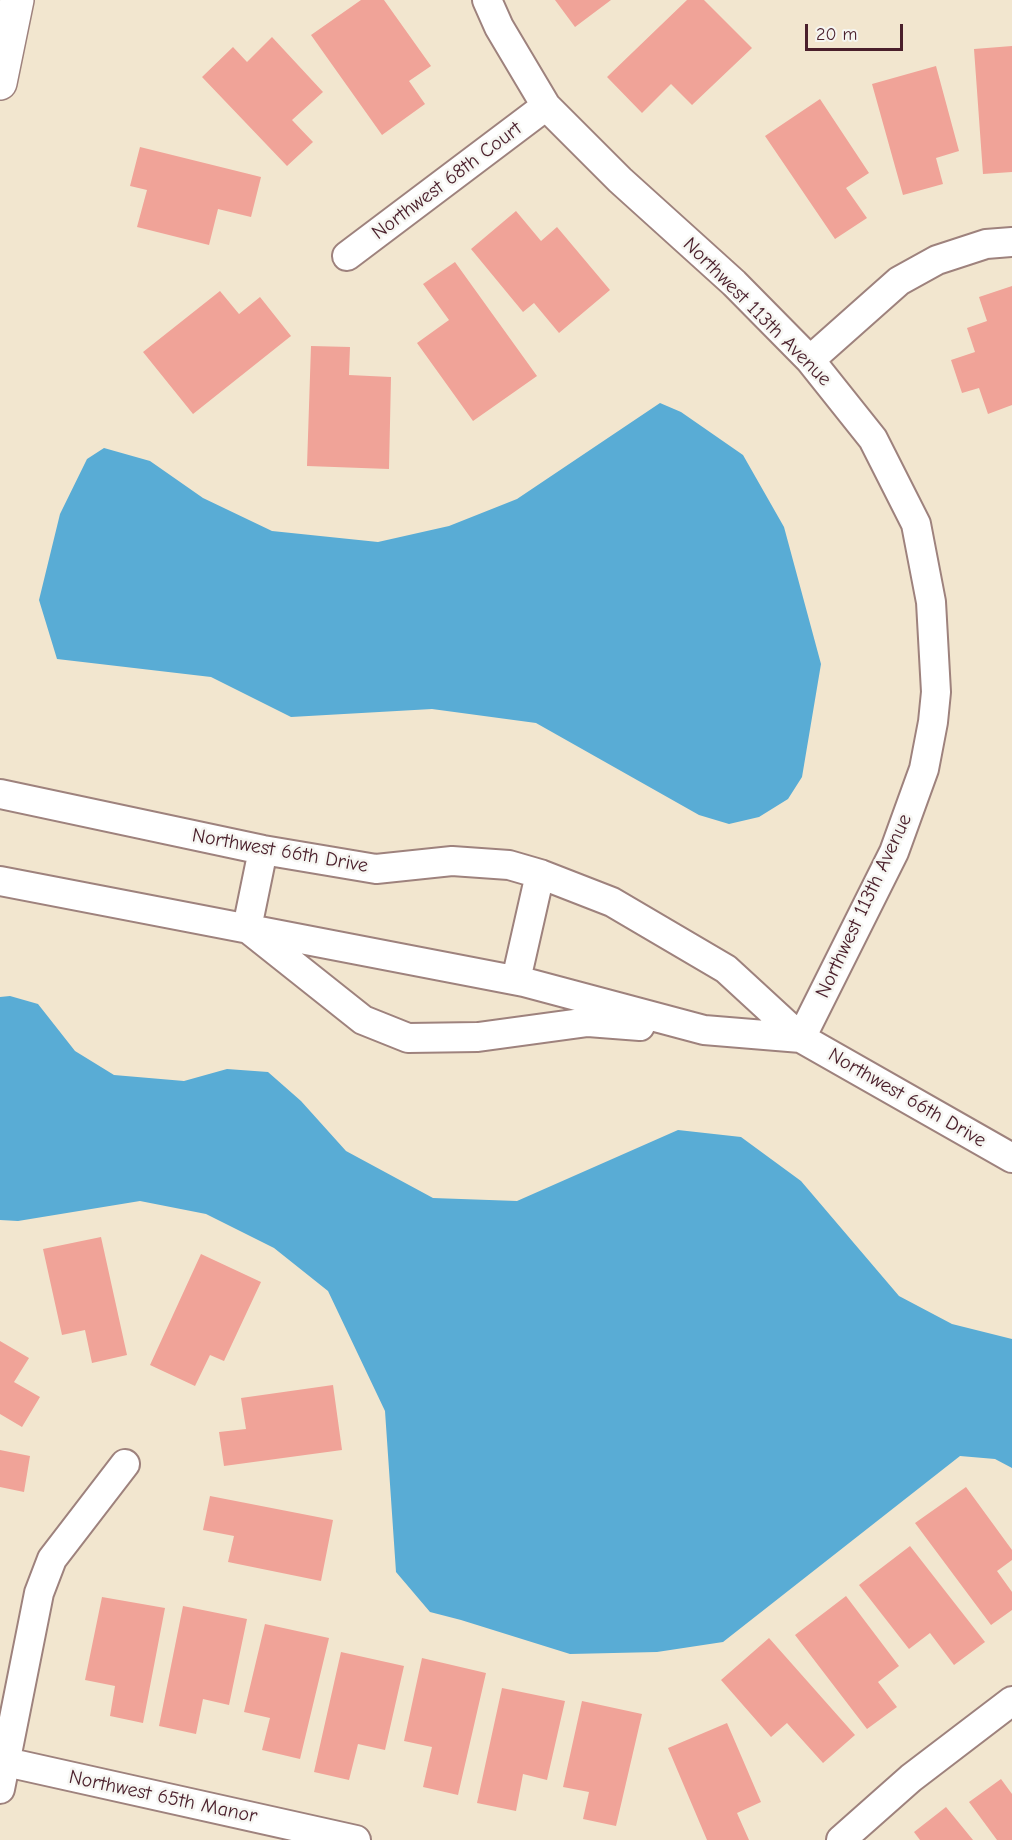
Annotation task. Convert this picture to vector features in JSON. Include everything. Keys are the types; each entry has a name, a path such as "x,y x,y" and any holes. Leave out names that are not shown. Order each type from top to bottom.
{"main road":[{"path":"0,83 17,0"}],"street":[{"name":"Northwest 113th Avenue","path":"487,0 499,27 546,106 620,180 734,283 810,360 873,439 916,524 931,602 936,692 924,769 894,852 801,1038"},
{"name":"Northwest 68th Court","path":"347,256 546,106"},
{"path":"810,360 899,281 937,260 986,244 1012,242"},
{"name":"Northwest 66th Drive","path":"0,794 263,850 376,869 452,861 509,865 540,874 612,902 726,969 801,1038 1012,1158"},
{"path":"247,928 263,850"},
{"path":"516,980 540,874"},
{"name":"Northwest 66th Drive","path":"0,881 516,980 704,1030"},
{"name":"Northwest 66th Drive","path":"247,928 363,1020 408,1038 478,1037 588,1022 801,1038"},
{"path":"3,1776 39,1593 52,1559 125,1464"},
{"path":"841,1840 911,1779 1012,1701"},
{"name":"Northwest 65th Manor","path":"3,1776 356,1840"}],"water":[{"path":"660,403 681,412 743,455 784,527 821,664 802,777 788,799 759,817 729,824 699,815 536,723 432,709 291,717 211,677 57,659 39,600 60,514 87,459 104,448 150,461 203,498 272,531 378,542 449,526 517,499"},
{"path":"10,996 38,1004 75,1051 114,1075 184,1081 227,1069 268,1072 301,1101 346,1151 433,1198 517,1201 678,1130 741,1137 801,1181 899,1296 952,1324 1012,1339 1012,1468 995,1459 960,1456 723,1642 657,1652 570,1654 430,1612 396,1572 385,1411 328,1291 274,1248 206,1214 140,1201 18,1221 0,1220 0,997"}],"building":[{"path":"361,0 384,0 431,66 409,81 425,104 382,135 311,35"},
{"path":"555,0 611,0 575,27"},
{"path":"687,0 704,0 752,48 692,105 671,84 642,113 607,77"},
{"path":"272,37 323,92 292,120 313,142 287,166 202,77 233,47 247,62"},
{"path":"1012,46 1012,172 983,174 974,49"},
{"path":"936,66 959,151 936,158 943,184 903,195 872,84"},
{"path":"820,99 869,173 846,188 867,218 835,239 765,136"},
{"path":"140,147 261,177 251,217 218,209 209,245 137,227 147,190 130,186"},
{"path":"516,211 541,241 557,227 610,290 559,333 534,303 523,312 471,249"},
{"path":"455,262 537,376 473,421 417,343 449,320 423,284"},
{"path":"1012,286 1012,405 988,414 979,388 962,393 951,360 975,352 967,328 987,321 979,297"},
{"path":"220,291 239,314 260,297 291,336 193,414 143,352"},
{"path":"311,346 350,347 349,375 391,377 389,469 307,466"},
{"path":"101,1237 127,1355 92,1363 85,1330 62,1335 43,1249"},
{"path":"201,1254 261,1282 224,1361 210,1355 195,1386 150,1365"},
{"path":"0,1341 29,1358 14,1382 40,1397 22,1427 0,1414"},
{"path":"333,1385 342,1450 224,1466 219,1432 246,1429 241,1398"},
{"path":"0,1450 30,1456 24,1492 0,1487"},
{"path":"966,1487 1012,1550 1012,1560 997,1571 1012,1592 1012,1610 991,1625 915,1523"},
{"path":"210,1496 333,1520 321,1581 228,1562 234,1536 203,1530"},
{"path":"910,1546 985,1642 954,1665 930,1633 909,1649 859,1585"},
{"path":"846,1596 899,1666 878,1682 897,1707 867,1729 795,1635"},
{"path":"102,1597 165,1608 143,1723 110,1716 115,1686 85,1680"},
{"path":"183,1606 247,1619 229,1705 203,1699 196,1734 159,1726"},
{"path":"265,1624 329,1638 300,1759 262,1750 270,1718 244,1712"},
{"path":"769,1638 855,1735 823,1763 787,1723 771,1737 721,1680"},
{"path":"341,1652 404,1666 385,1750 358,1744 349,1780 314,1772"},
{"path":"422,1658 486,1673 458,1795 423,1787 432,1747 404,1741"},
{"path":"502,1688 565,1701 547,1780 523,1774 516,1811 477,1803"},
{"path":"582,1701 642,1714 616,1826 583,1819 589,1792 563,1787"},
{"path":"727,1723 761,1802 737,1813 749,1840 707,1840 668,1748"},
{"path":"1001,1779 1012,1794 1012,1840 997,1840 969,1802"},
{"path":"946,1807 973,1840 920,1840 914,1832"}]}
